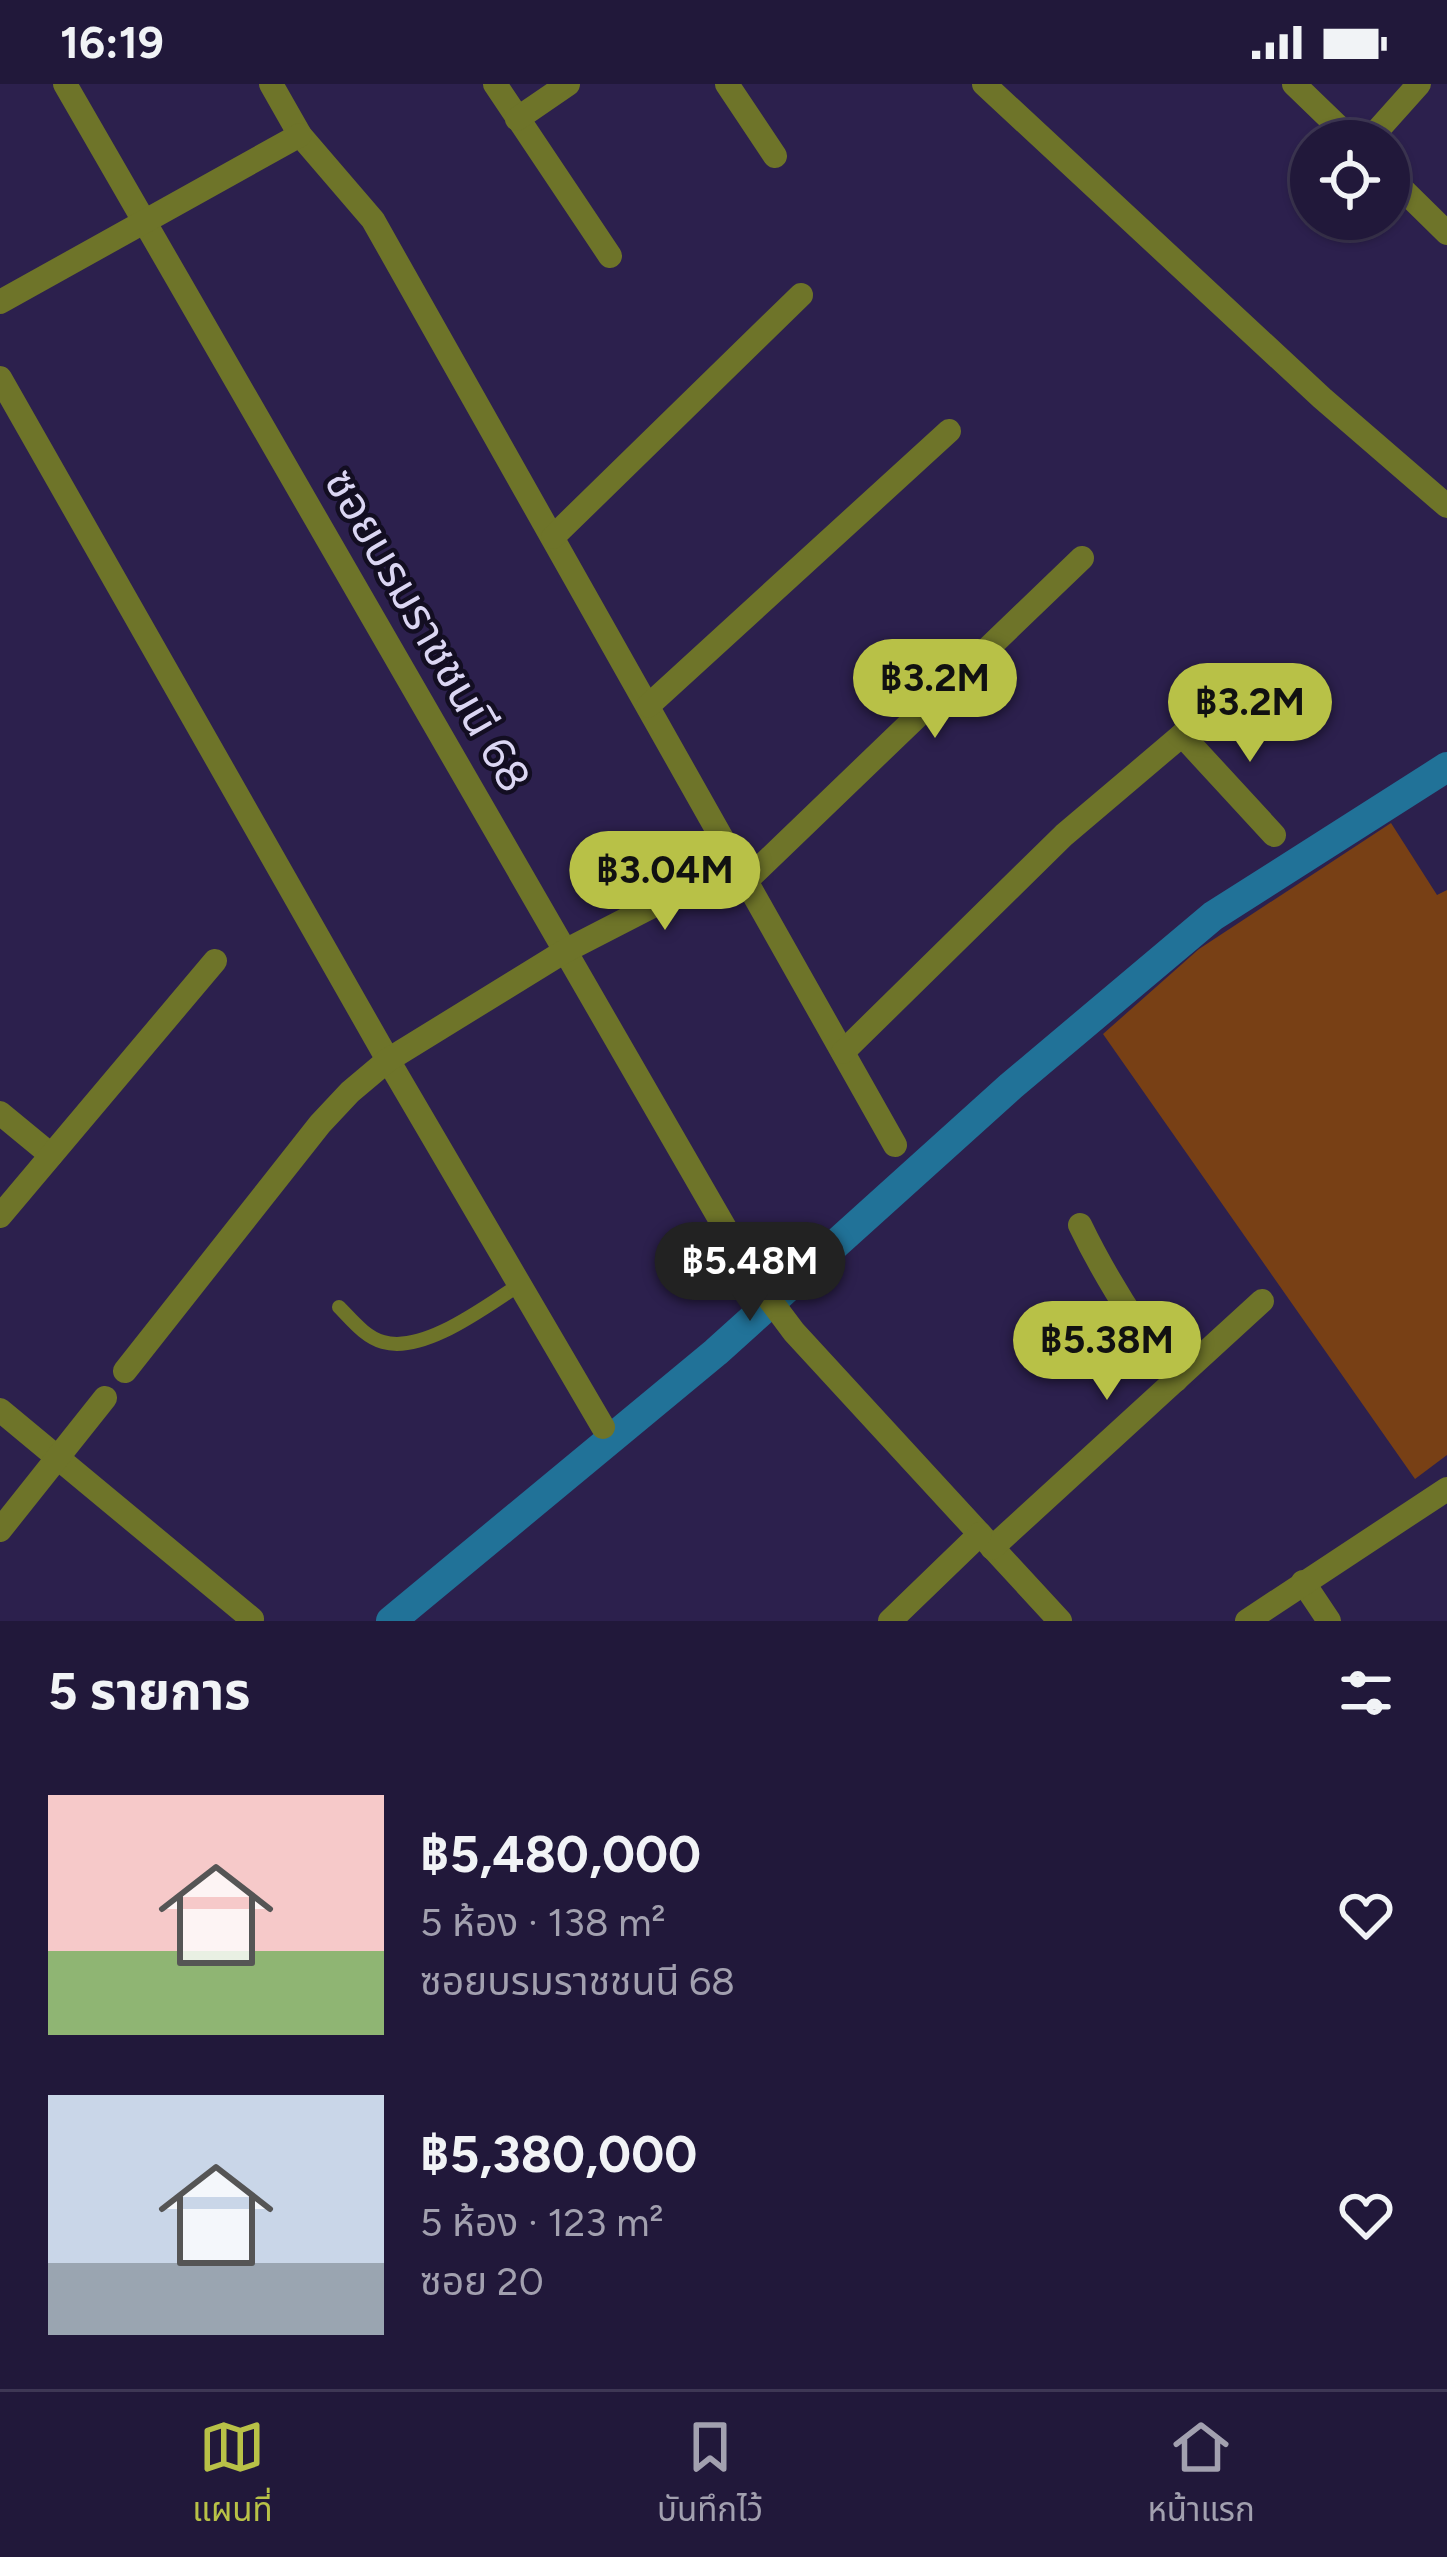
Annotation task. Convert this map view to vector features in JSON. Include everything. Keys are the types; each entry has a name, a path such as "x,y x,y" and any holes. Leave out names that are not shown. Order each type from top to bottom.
{"street":[{"name":"ซอยบรมราชชนนี 68","path":"65,84 754,1280 794,1332 1060,1621"},
{"path":"271,84 300,135 373,220 895,1145"},
{"path":"495,84 610,256"},
{"path":"517,119 568,84"},
{"path":"727,84 775,156"},
{"path":"984,84 1322,398 1447,506"},
{"path":"1294,84 1331,120"},
{"path":"1387,120 1419,84"},
{"path":"0,302 300,135"},
{"path":"1410,197 1447,233"},
{"path":"553,537 801,295"},
{"path":"0,378 388,1060 603,1426"},
{"path":"648,706 949,431"},
{"path":"125,1371 350,1092 388,1060 565,951 742,871 1082,558"},
{"path":"843,1052 1064,835 1182,735 1242,675"},
{"path":"1182,735 1274,835"},
{"path":"0,1216 214,961"},
{"path":"0,1113 51,1155"},
{"path":"1080,1225 1127,1312 1176,1380"},
{"path":"890,1621 1176,1380 1262,1301"},
{"path":"0,1530 106,1398"},
{"path":"0,1410 252,1618"},
{"path":"1247,1621 1447,1489"},
{"path":"1303,1582 1329,1621"}],"lane":[{"path":"339,1307 370,1337 388,1344 428,1338 520,1285"}],"shaded area":[{"path":"1391,823 1437,895 1447,890 1447,1455 1415,1479 1103,1034 1199,949"}],"waterway":[{"path":"391,1621 716,1352 1011,1086 1213,916 1447,767"}]}
